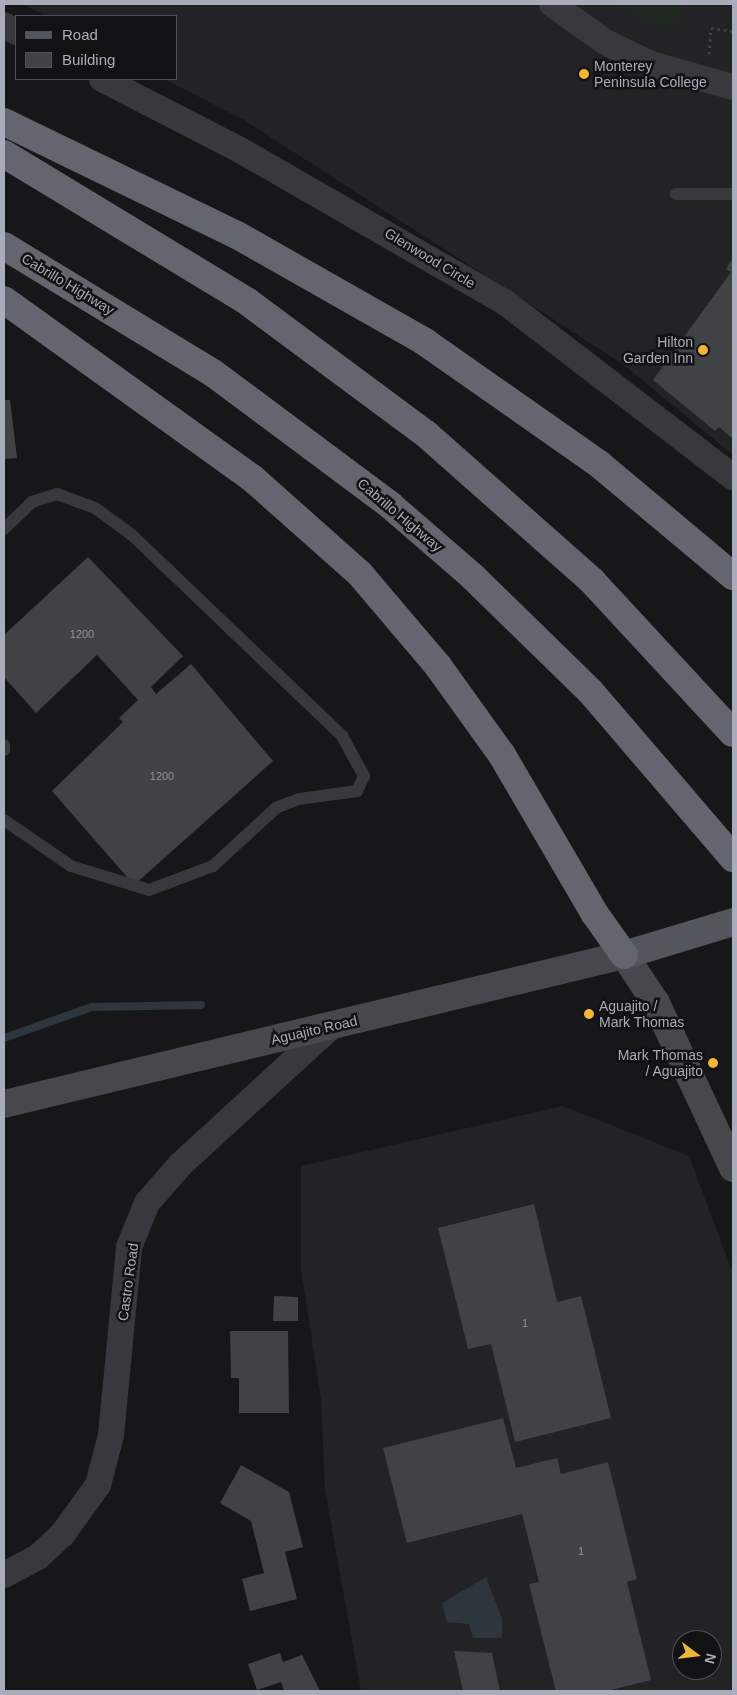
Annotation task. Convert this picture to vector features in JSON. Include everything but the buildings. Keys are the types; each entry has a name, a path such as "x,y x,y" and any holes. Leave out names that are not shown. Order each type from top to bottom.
{"highway":[{"path":"4,122 237,234 409,332 566,439 733,576"},
{"path":"4,154 248,302 426,434 592,581 733,733"},
{"name":"Cabrillo Highway","path":"4,246 213,373 390,505 494,596 590,692 730,854"},
{"path":"4,300 245,472 348,562 476,718 624,955"}],"main road":[{"path":"624,955 733,922"}],"street":[{"path":"552,4 605,42 651,64 733,87"},
{"path":"4,25 15,31"},
{"name":"Glenwood Circle","path":"104,80 256,159 506,303 733,477"},
{"path":"624,955 652,996 733,1168"},
{"name":"Aguajito Road","path":"4,1104 624,955"},
{"name":"Castro Road","path":"4,1575 38,1557 62,1535 98,1485 111,1435 129,1247 147,1203 180,1165 333,1025"}],"lane":[{"path":"676,194 733,194"},
{"path":"4,529 32,502 57,494 96,508 132,535 342,736 364,776 357,791 299,800 276,808 213,866 149,890 71,866 4,820"},
{"path":"4,745 4,750"}],"path":[{"path":"712,58 707,44 711,28 733,31"}],"shaded area":[{"path":"23,4 733,4 733,455 624,365 244,120 166,80 178,80 178,15 44,15"},
{"path":"613,4 683,4 680,19 668,34 666,27 648,25"},
{"path":"563,1106 689,1156 733,1274 733,1691 361,1691 325,1490 321,1399 301,1269 301,1166"},
{"path":"486,1577 502,1619 502,1638 473,1638 469,1624 447,1622 442,1603"}],"waterway":[{"path":"4,1038 92,1007 201,1005"}],"place":[{"name":"Monterey Peninsula College","path":"584,74"},
{"name":"Hilton Garden Inn","path":"703,350"},
{"name":"Aguajito / Mark Thomas","path":"589,1014"},
{"name":"Mark Thomas / Aguajito","path":"713,1063"}]}
